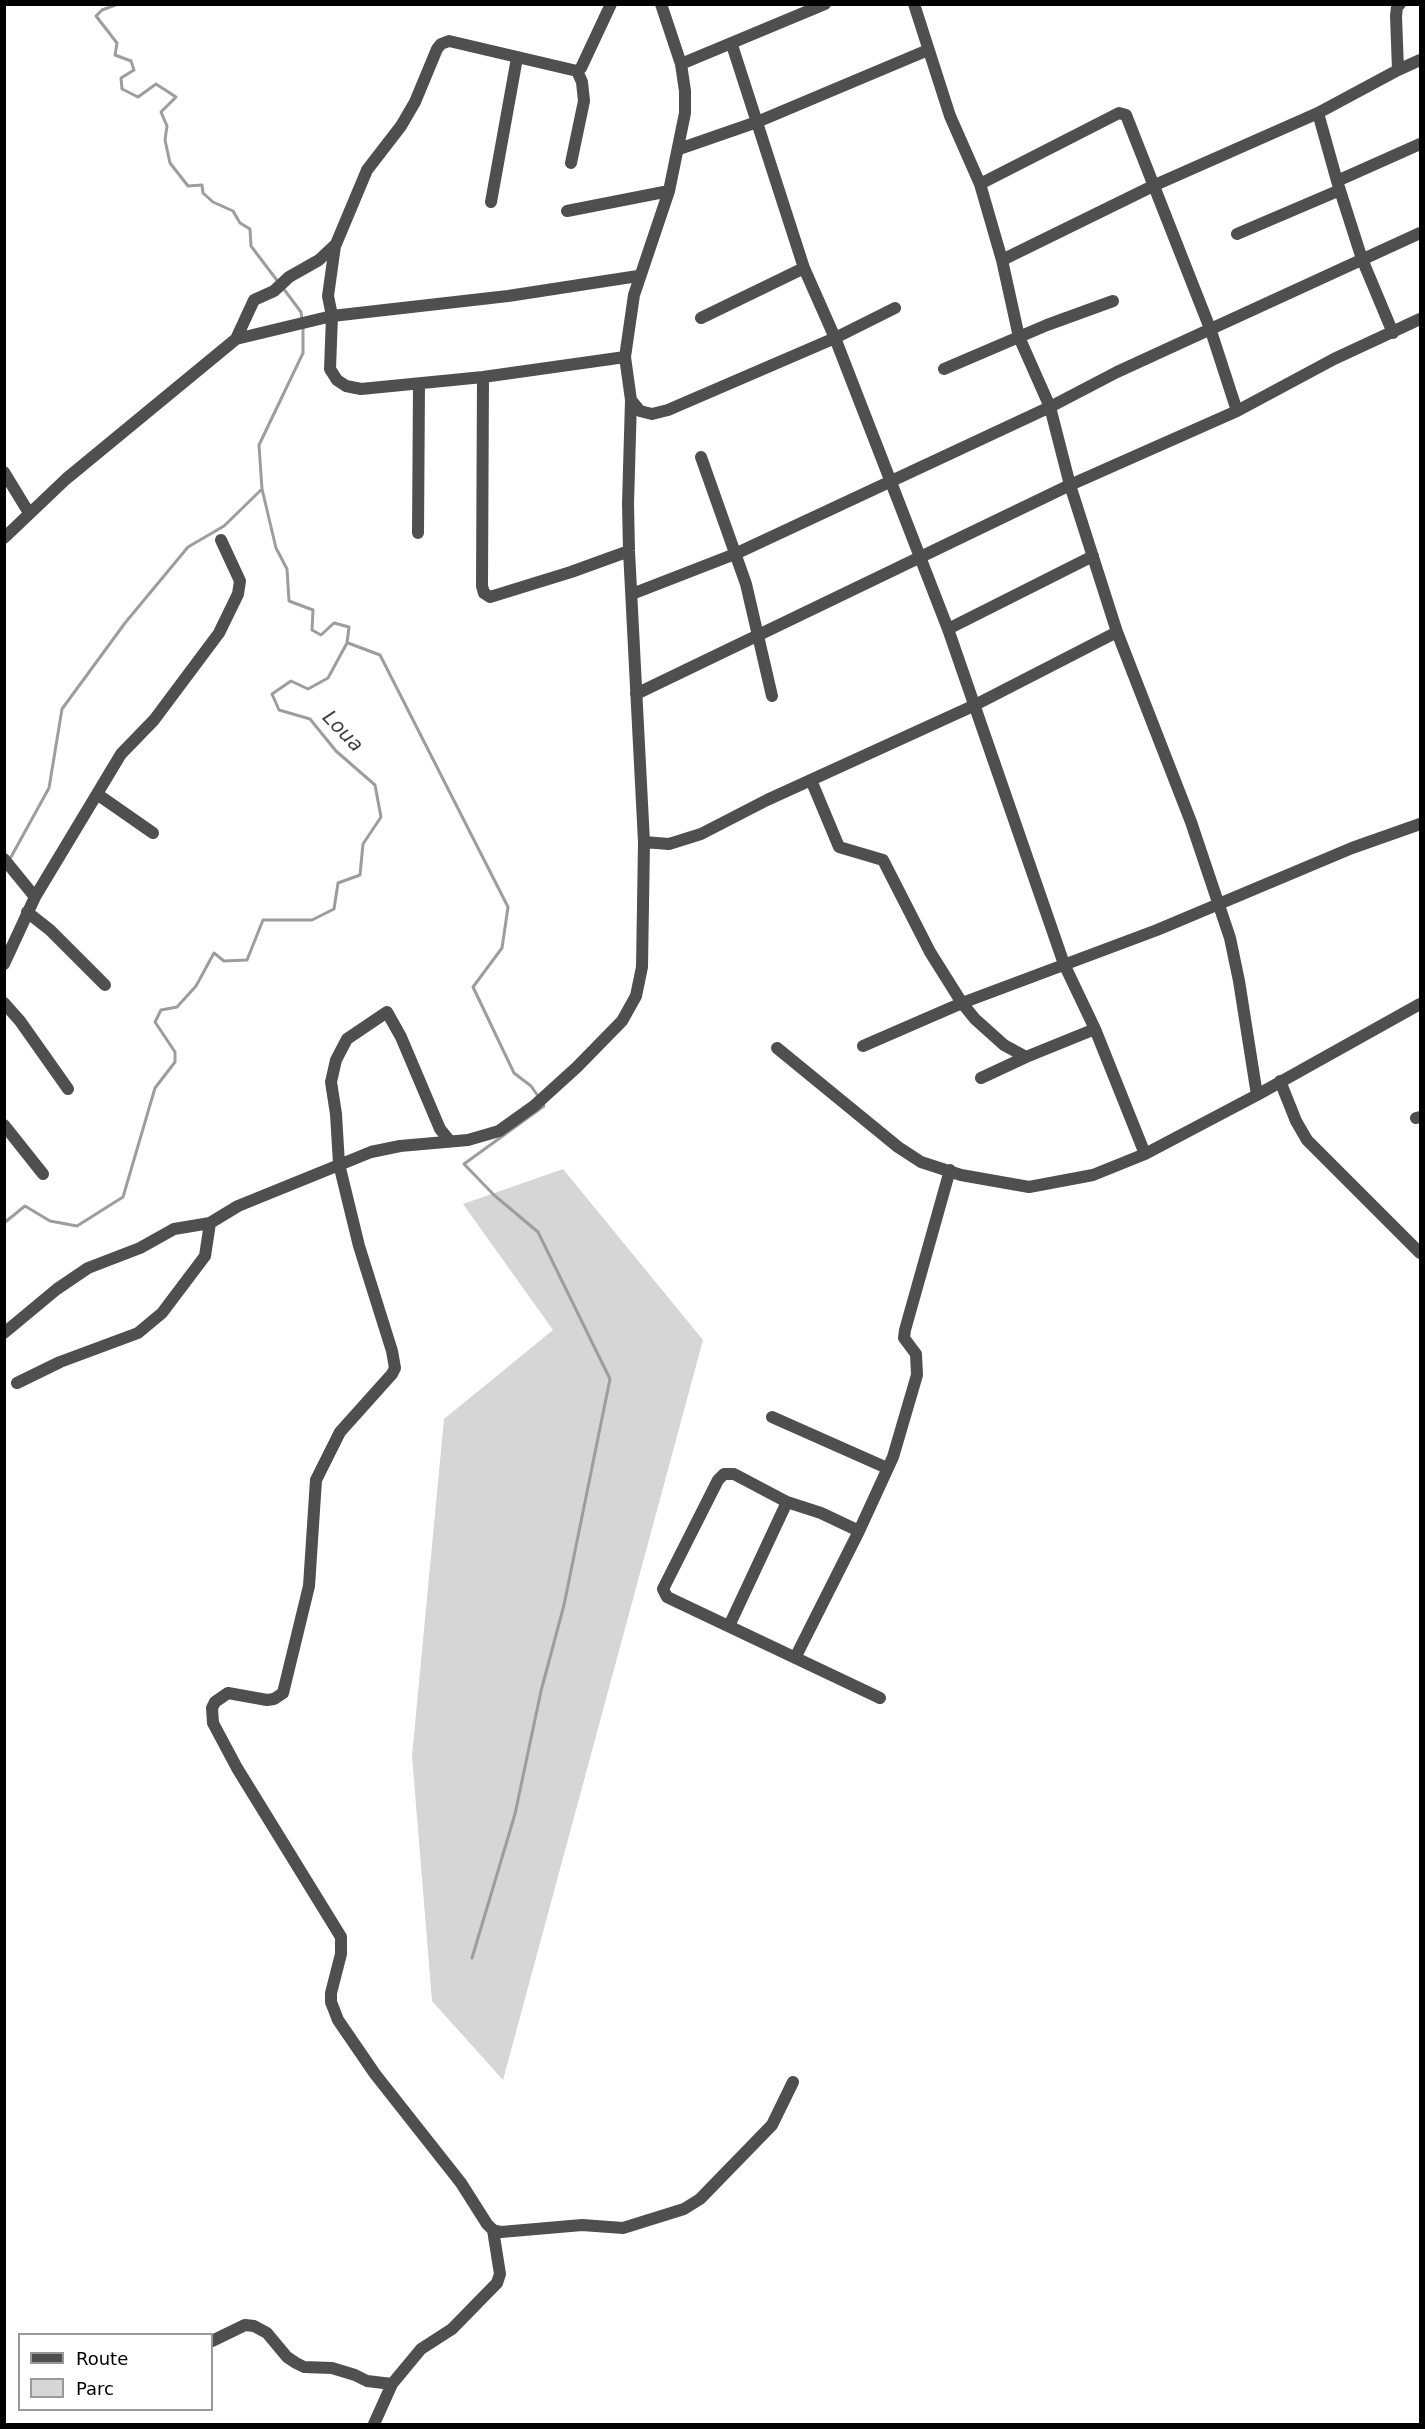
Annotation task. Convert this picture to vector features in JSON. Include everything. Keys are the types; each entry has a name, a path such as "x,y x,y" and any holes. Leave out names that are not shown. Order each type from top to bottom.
{"street":[{"path":"577,71 581,68 611,4"},
{"path":"4,1333 57,1289 88,1268 140,1248 174,1229 210,1223 238,1206 371,1152 449,1140 475,1139 499,1131 545,1097 622,1021 636,996 642,967 644,842 629,551 631,400 625,357 638,276 651,248 669,191 679,149 686,91 681,64 661,4"},
{"path":"681,64 732,45 825,4"},
{"path":"914,4 950,116 980,184 1002,261 1019,337 1050,407 1070,485 1117,632 1191,822 1230,938 1257,1095"},
{"path":"1398,70 1396,16 1397,7 1400,4"},
{"path":"577,71 449,41 441,44 415,102 367,170 336,244 328,296 332,316 330,369 337,380 346,386 361,388 483,377 625,357"},
{"path":"732,45 804,268 835,338 948,629 1064,964 1095,1029 1145,1154"},
{"path":"679,149 757,122 928,50"},
{"path":"491,202 517,58"},
{"path":"1002,261 1155,185 1318,113 1420,60"},
{"path":"571,163 584,101 582,82 577,71"},
{"path":"980,184 1122,113 1126,115 1211,331 1237,411"},
{"path":"1318,113 1338,186 1362,259 1393,333"},
{"path":"1237,234 1420,144"},
{"path":"567,211 669,191"},
{"path":"632,594 735,554 1050,407 1117,372 1211,331 1420,233"},
{"path":"4,538 66,479 236,339 254,300 274,291 289,278 319,260 336,244"},
{"path":"701,318 804,268"},
{"path":"236,339 332,316 508,296 638,276"},
{"path":"944,369 1113,300"},
{"path":"631,400 640,411 652,414 668,410 835,338 895,308"},
{"path":"636,694 1070,485 1237,411 1334,359 1420,319"},
{"path":"483,377 482,586 484,593 490,597 629,551"},
{"path":"418,534 419,384"},
{"path":"701,457 746,584 756,636 772,696"},
{"path":"4,472 29,513"},
{"path":"4,964 34,897 121,754 154,720 219,633 238,594 240,581 221,540"},
{"path":"948,629 1093,556"},
{"path":"644,842 669,844 688,839 810,780 973,706 1117,632"},
{"path":"810,780 839,846 852,852 878,858 887,865 930,952 962,1002 975,1018 1004,1045 1026,1057"},
{"path":"97,794 153,833"},
{"path":"863,1046 962,1002 1157,930 1352,848 1420,824"},
{"path":"4,859 34,897"},
{"path":"27,912 50,930 105,985"},
{"path":"4,1003 20,1021 68,1089"},
{"path":"777,1048 898,1147 921,1162 978,1178 1029,1186 1093,1175 1145,1154 1257,1095 1420,1004"},
{"path":"374,2424 392,2384 421,2349 452,2328 497,2283 500,2274 493,2230 461,2183 375,2074 338,2020 331,2002 331,1993 342,1954 341,1937 237,1768 213,1724 211,1715 215,1702 228,1693 274,1700 283,1693 309,1586 316,1480 340,1432 392,1374 394,1368 392,1351 359,1246 339,1164 336,1114 331,1082 336,1059 347,1039 387,1012 401,1037 440,1129 449,1140"},
{"path":"981,1078 1095,1029"},
{"path":"1280,1081 1296,1121 1307,1140 1420,1253"},
{"path":"4,1125 43,1174"},
{"path":"795,1658 859,1531 893,1457 917,1375 916,1354 904,1338 905,1330 950,1170"},
{"path":"17,1383 60,1362 138,1333 162,1313 205,1256 210,1223"},
{"path":"772,1417 887,1468"},
{"path":"859,1531 821,1513 787,1502 734,1474 724,1474 718,1480 663,1592 667,1597 880,1698"},
{"path":"729,1626 787,1502"},
{"path":"493,2230 512,2231 582,2225 622,2228 684,2209 699,2199 771,2125 793,2082"},
{"path":"213,2341 245,2325 254,2326 267,2333 287,2357 304,2367 332,2368 367,2381 392,2384"}],"green space":[{"path":"563,1169 703,1340 503,2080 432,2001 412,1756 444,1419 553,1330 463,1204"}],"waterway":[{"name":"Loua","path":"118,4 102,10 96,16 117,43 115,55 131,61 134,70 121,78 122,89 138,97 156,84 176,97 161,112 167,126 165,140 170,163 188,186 202,185 203,193 213,202 233,211 240,223 250,229 251,246 279,283"},
{"name":"Loua","path":"283,288 301,312 302,320"},
{"name":"Loua","path":"4,1223 25,1206 50,1221 77,1226 123,1197 155,1088 175,1062 175,1052 155,1022 161,1010 177,1007 196,986 214,953 224,961 247,960 263,920 312,920 334,909 338,883 360,875 363,844 381,817 375,785 336,751 310,719 279,710 272,694 291,681 308,689 328,678 347,643 349,627 334,623 321,635 312,630 313,610 289,601 287,569 276,548 262,489 259,445 303,353 303,327"},
{"path":"11,857 49,788 62,709 125,623 188,547 224,526 262,489"},
{"path":"348,643 380,655 508,907 502,948 473,987 514,1073 531,1086 538,1096"},
{"path":"472,1958 515,1814 541,1691 564,1605 610,1379 538,1232 494,1195 464,1164 544,1106 542,1102"}]}
